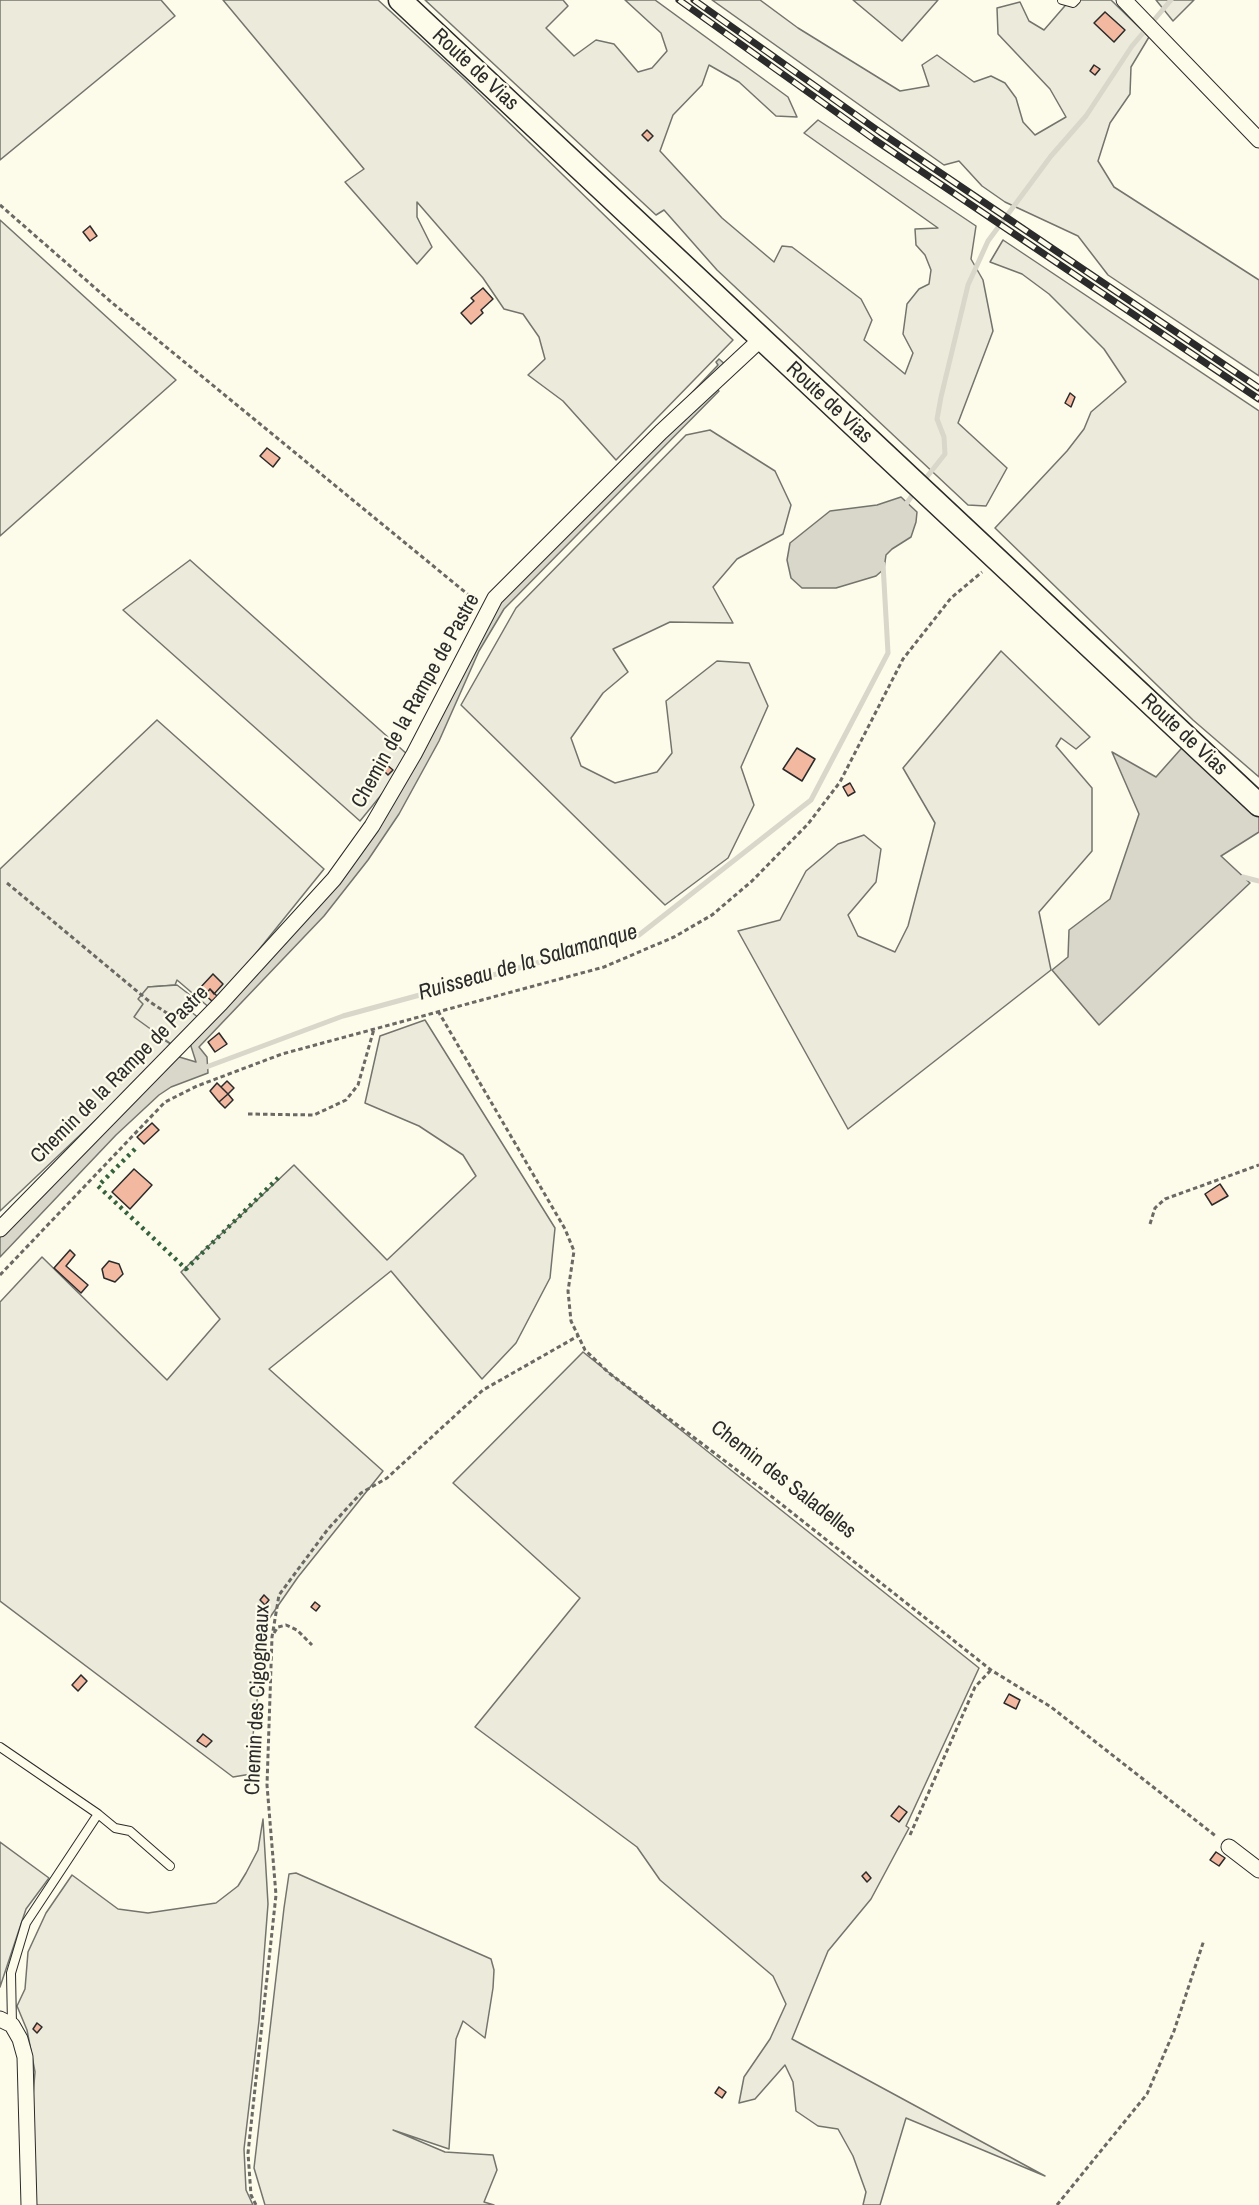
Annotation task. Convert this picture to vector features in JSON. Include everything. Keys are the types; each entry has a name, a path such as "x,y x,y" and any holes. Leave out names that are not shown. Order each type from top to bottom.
{"main road":[{"name":"Route de Vias","path":"400,0 1259,805"}],"street":[{"path":"1124,0 1259,140"},
{"name":"Chemin de la Rampe de Pastre","path":"0,1229 206,1019 321,895 372,826 414,754 495,598 707,388 761,339"},
{"path":"1230,1847 1259,1870"},
{"path":"6,2022 20,2039 25,2057 29,2205"}],"lane":[{"path":"1062,0 1073,3 1076,0"},
{"path":"0,1747 115,1828 130,1831 170,1866"},
{"path":"6,2022 11,1972 26,1923 98,1814"}],"path":[{"path":"0,205 119,308 488,611"},
{"path":"0,1275 165,1102 228,1072 438,1011 604,967 674,938 712,915 752,881 808,824 840,782 903,658 951,598 974,580 995,558"},
{"path":"7,883 150,1002 173,1017 206,1019"},
{"name":"Chemin des Saladelles","path":"438,1011 565,1229 574,1251 568,1291 570,1321 585,1350 609,1373 771,1496 991,1670 1052,1707 1230,1847"},
{"path":"248,1114 314,1115 346,1100 358,1085 374,1029"},
{"path":"1150,1224 1155,1208 1165,1198 1232,1177 1259,1165"},
{"name":"Chemin des Cigogneaux","path":"256,2205 251,2195 248,2153 276,1895 267,1785 272,1637 279,1595 328,1529 360,1493 387,1478 483,1390 578,1336"},
{"path":"272,1637 278,1627 286,1625 297,1630 312,1645"},
{"path":"910,1835 975,1687 991,1670"},
{"path":"1057,2205 1147,2094 1174,2031 1204,1940"}],"shaded area":[{"path":"0,0 161,0 175,16 0,160"},
{"path":"223,0 378,0 462,77 733,340 616,460 563,401 528,375 545,359 539,337 523,314 504,309 483,278 417,202 417,217 432,247 417,264 345,182 364,169"},
{"path":"425,0 563,0 568,6 546,28 574,56 596,40 614,44 638,72 652,68 667,51 661,33 625,0 655,0 788,97 797,117 776,116 739,82 709,65 702,85 673,115 660,151 722,218 774,262 782,246 792,247 861,299 872,320 864,340 905,374 913,353 903,334 907,304 919,289 929,284 931,270 925,255 916,245 915,229 938,228 804,133 818,120 976,226 971,259 983,280 993,331 958,423 1007,468 986,506 968,505 717,270 664,210 656,215"},
{"path":"712,0 760,0 798,28 900,91 929,86 922,65 937,55 974,82 991,76 1005,83 1016,98 1023,122 1035,135 1066,117 1050,89 998,34 997,8 1020,2 1029,21 1044,30 1070,0 1111,0 1149,37 1131,67 1130,94 1110,123 1098,161 1114,187 1259,280 1259,376 1108,275 1078,236 1005,202 982,186 959,161 944,165"},
{"path":"853,0 938,0 902,41"},
{"path":"1156,0 1194,0 1173,21"},
{"path":"0,220 176,380 0,536"},
{"path":"1003,240 1259,411 1259,777 1193,720 995,528 1067,451 1084,429 1091,412 1126,382 1104,349 1049,294 1022,274 990,262"},
{"path":"719,359 734,372 714,387 719,391 504,609 479,651 439,741 399,814 368,860 324,916 199,1047 207,1057 208,1073 171,1087 159,1095 116,1135 0,1257 0,1234 176,1056 196,1062 189,1040 321,900 501,595 718,365 716,362"},
{"path":"710,430 775,471 791,505 783,534 737,559 713,587 733,623 670,622 613,649 628,672 603,693 571,738 581,766 615,783 657,772 672,753 666,701 717,661 749,663 768,706 741,767 754,805 728,858 665,905 461,705 516,608 686,435"},
{"path":"901,497 917,512 916,522 911,537 886,555 884,569 876,576 836,588 802,588 791,578 787,560 790,543 830,511 877,505"},
{"path":"190,560 408,755 386,789 360,821 123,610"},
{"path":"1001,651 1090,737 1076,749 1061,738 1056,746 1092,788 1092,851 1039,912 1051,970 848,1129 738,931 780,920 806,871 838,844 864,835 881,849 876,882 848,915 858,936 895,952 908,926 935,823 903,768"},
{"path":"157,720 324,869 211,1009 177,980 175,985 148,987 143,1004 151,1032 174,1046 0,1211 0,869"},
{"path":"1188,741 1259,810 1259,832 1221,856 1250,883 1099,1025 1052,970 1068,957 1069,930 1110,899 1139,814 1112,752 1156,777"},
{"path":"177,985 190,995 184,1006 200,1019 174,1046 134,1017 143,1004 138,999 148,987"},
{"path":"425,1020 555,1228 550,1278 516,1343 482,1379 391,1271 269,1369 383,1471 298,1577 266,1623 252,1744 257,1773 233,1777 0,1601 0,1302 42,1257 167,1380 220,1319 181,1272 294,1165 387,1260 476,1176 463,1155 419,1126 365,1103 380,1036"},
{"path":"583,1352 979,1668 906,1826 909,1828 871,1899 828,1951 792,2039 1045,2176 906,2118 880,2205 863,2205 866,2192 853,2156 838,2129 818,2126 796,2111 793,2082 785,2065 755,2099 739,2103 744,2077 770,2039 786,2004 773,1976 660,1880 637,1847 475,1727 580,1598 453,1483"},
{"path":"263,1819 268,1904 259,2021 244,2149 246,2190 253,2205 36,2205 33,2096 35,2072 27,2030 17,2006 25,1989 28,1952 46,1913 72,1875 118,1909 148,1913 216,1903 238,1886 246,1873 258,1850"},
{"path":"0,1842 49,1878 26,1909 0,1987"},
{"path":"296,1873 491,1959 494,1970 493,1988 485,2038 463,2021 456,2039 449,2149 393,2130 445,2152 493,2155 497,2170 484,2202 494,2205 265,2205 254,2168 284,1908 289,1874"}],"building":[{"path":"1105,12 1125,30 1114,42 1094,23"},
{"path":"1094,65 1100,69 1095,75 1090,71"},
{"path":"647,130 653,136 648,141 642,135"},
{"path":"90,226 97,236 90,241 83,232"},
{"path":"483,288 493,299 471,324 461,313 474,301 471,298"},
{"path":"1070,393 1075,397 1071,407 1065,403"},
{"path":"267,448 280,458 273,467 260,456"},
{"path":"797,748 815,759 802,781 783,769"},
{"path":"387,765 393,770 388,775 382,769"},
{"path":"850,783 855,792 848,796 843,787"},
{"path":"213,974 223,984 214,994 210,989 205,995 199,989"},
{"path":"210,989 218,997 213,1002 205,995"},
{"path":"219,1033 227,1044 215,1052 208,1042"},
{"path":"227,1081 234,1088 228,1094 221,1087"},
{"path":"217,1083 228,1094 219,1102 210,1091"},
{"path":"228,1094 233,1100 225,1108 219,1102"},
{"path":"152,1123 159,1130 144,1144 137,1137"},
{"path":"134,1169 152,1185 130,1209 112,1192"},
{"path":"1220,1184 1228,1196 1212,1205 1205,1194"},
{"path":"70,1250 75,1255 66,1266 88,1285 81,1293 54,1268"},
{"path":"109,1261 119,1264 123,1274 115,1282 104,1278 102,1269"},
{"path":"264,1595 269,1600 265,1605 260,1600"},
{"path":"315,1602 320,1606 316,1611 311,1607"},
{"path":"81,1675 87,1681 78,1691 72,1685"},
{"path":"1009,1694 1020,1700 1016,1709 1004,1703"},
{"path":"203,1734 212,1741 206,1747 197,1741"},
{"path":"899,1806 907,1812 899,1822 891,1816"},
{"path":"1216,1852 1225,1858 1219,1866 1210,1860"},
{"path":"866,1872 871,1878 867,1882 862,1876"},
{"path":"37,2023 42,2027 37,2033 33,2029"},
{"path":"719,2087 726,2092 722,2098 715,2093"}],"waterway":[{"path":"922,483 945,454 944,437 937,419 941,397 968,285 988,241 1051,156 1086,116 1132,46 1171,0"},
{"path":"904,507 916,490"},
{"name":"Ruisseau de la Salamanque","path":"201,1069 343,1016 639,935 811,800 888,653 883,564"},
{"path":"1243,877 1259,881"}],"railway":[{"path":"679,0 875,140 1259,399"},
{"path":"694,0 880,132 1259,388"}],"hedge":[{"path":"135,1149 98,1186 186,1269 279,1177"}]}
